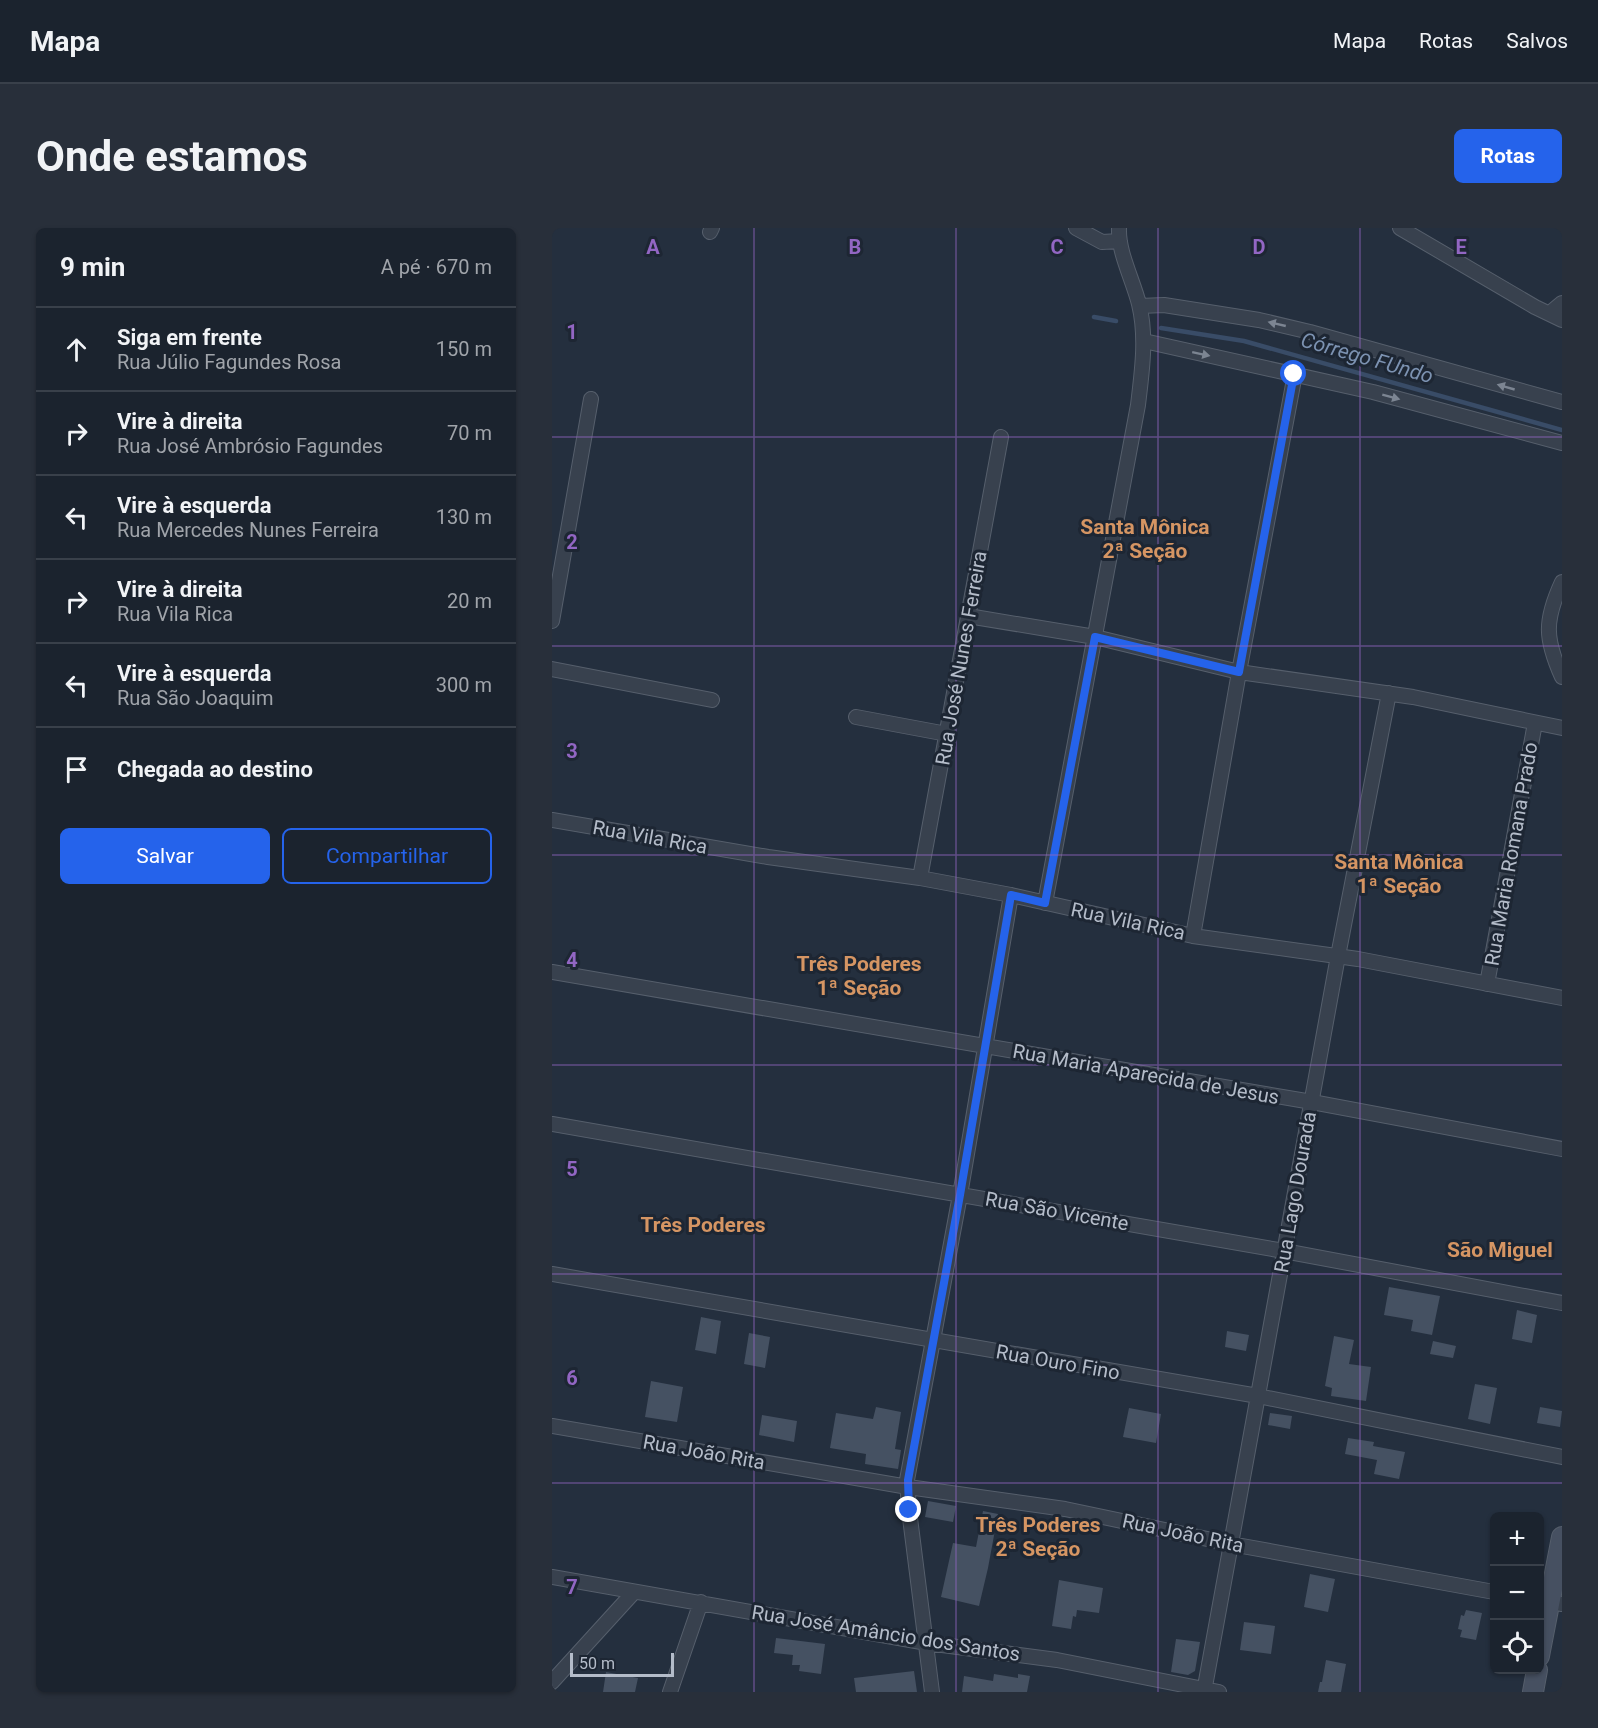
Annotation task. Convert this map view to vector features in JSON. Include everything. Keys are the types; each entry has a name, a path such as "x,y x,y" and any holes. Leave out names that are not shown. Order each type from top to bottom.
{"main road":[{"path":"1544,1631 1562,1537"},
{"path":"1533,1692 1536,1674"}],"street":[{"path":"1045,903 1138,405 1144,341 1141,315 1120,234 1102,242 1076,228"},
{"path":"1400,228 1556,317 1562,303"},
{"path":"1141,315 1164,305 1269,322 1562,402"},
{"path":"1144,341 1373,392 1562,444"},
{"path":"1193,936 1294,374"},
{"path":"552,621 591,399"},
{"name":"Rua José Nunes Ferreira","path":"920,878 1001,437"},
{"path":"1562,582 1553,601 1549,621 1549,641 1562,677"},
{"path":"968,616 1095,637 1239,672 1389,693 1562,728"},
{"path":"552,669 712,700"},
{"name":"Rua Lago Dourada","path":"1204,1691 1338,956 1389,693"},
{"path":"856,717 947,734"},
{"name":"Rua Maria Romana Prado","path":"1487,984 1535,723"},
{"name":"Rua Vila Rica","path":"552,820 768,857 920,878 1011,895 1193,936 1338,956 1562,998"},
{"path":"932,1692 908,1487 1011,895"},
{"name":"Rua Maria Aparecida de Jesus","path":"552,972 1312,1102 1562,1149"},
{"name":"Rua São Vicente","path":"552,1124 1284,1251 1562,1303"},
{"name":"Rua Ouro Fino","path":"552,1275 1258,1396 1562,1457"},
{"name":"Rua João Rita","path":"552,1426 908,1487 1065,1509 1231,1544 1490,1591"},
{"name":"Rua José Amâncio dos Santos","path":"552,1577 927,1643 1058,1660 1204,1691 1219,1692"},
{"path":"552,1682 634,1592"},
{"path":"670,1692 701,1602"}],"building":[{"path":"1389,1287 1440,1296 1432,1335 1411,1331 1413,1320 1384,1315"},
{"path":"1517,1310 1537,1315 1532,1343 1512,1339"},
{"path":"701,1317 721,1321 716,1354 695,1350"},
{"path":"1227,1331 1249,1335 1246,1351 1225,1347"},
{"path":"749,1333 770,1337 765,1368 744,1364"},
{"path":"1334,1336 1354,1340 1349,1364 1371,1367 1366,1401 1331,1396 1332,1388 1325,1386"},
{"path":"1433,1341 1456,1346 1453,1358 1430,1354"},
{"path":"651,1381 683,1387 677,1422 645,1417"},
{"path":"1475,1384 1497,1388 1490,1424 1468,1419"},
{"path":"876,1407 901,1412 895,1449 901,1450 898,1469 865,1464 866,1454 830,1448 836,1413 873,1419"},
{"path":"1540,1407 1562,1411 1560,1427 1537,1423"},
{"path":"1129,1408 1161,1414 1156,1443 1123,1437"},
{"path":"1270,1413 1292,1416 1290,1429 1268,1425"},
{"path":"762,1415 797,1421 794,1442 759,1435"},
{"path":"1348,1438 1374,1442 1373,1446 1405,1452 1399,1479 1374,1474 1377,1460 1345,1454"},
{"path":"928,1501 956,1506 953,1522 925,1517"},
{"path":"983,1511 998,1514 979,1606 941,1597 953,1543 976,1547"},
{"path":"1310,1574 1335,1579 1328,1612 1304,1607"},
{"path":"1059,1580 1103,1588 1099,1613 1077,1610 1076,1617 1073,1616 1071,1629 1052,1626"},
{"path":"1466,1610 1482,1613 1476,1640 1460,1637 1462,1630 1458,1629 1461,1615 1464,1616"},
{"path":"1244,1622 1275,1626 1271,1654 1240,1650"},
{"path":"776,1638 825,1644 821,1674 799,1671 800,1665 792,1665 793,1655 774,1653"},
{"path":"1176,1639 1200,1642 1195,1671 1188,1675 1171,1672"},
{"path":"1326,1660 1346,1664 1341,1692 1318,1692"},
{"path":"914,1671 917,1692 856,1692 854,1678"},
{"path":"606,1672 638,1678 635,1692 603,1692"},
{"path":"994,1674 1018,1678 1018,1674 1030,1676 1027,1692 962,1692 964,1676 993,1681"}],"waterway":[{"name":"Córrego FUndo","path":"1094,317 1116,321"},
{"name":"Córrego FUndo","path":"1161,328 1244,341 1562,430"}],"district":[{"name":"Santa Mônica 2ª Seção","path":"1145,539"},
{"name":"Santa Mônica 1ª Seção","path":"1399,874"},
{"name":"Três Poderes 1ª Seção","path":"859,976"},
{"name":"Três Poderes","path":"703,1225"},
{"name":"São Miguel","path":"1500,1250"},
{"name":"Três Poderes 2ª Seção","path":"1038,1537"}],"route":[{"path":"909,1510 908,1480 1011,895 1045,903 1095,637 1239,672 1294,374"}]}
